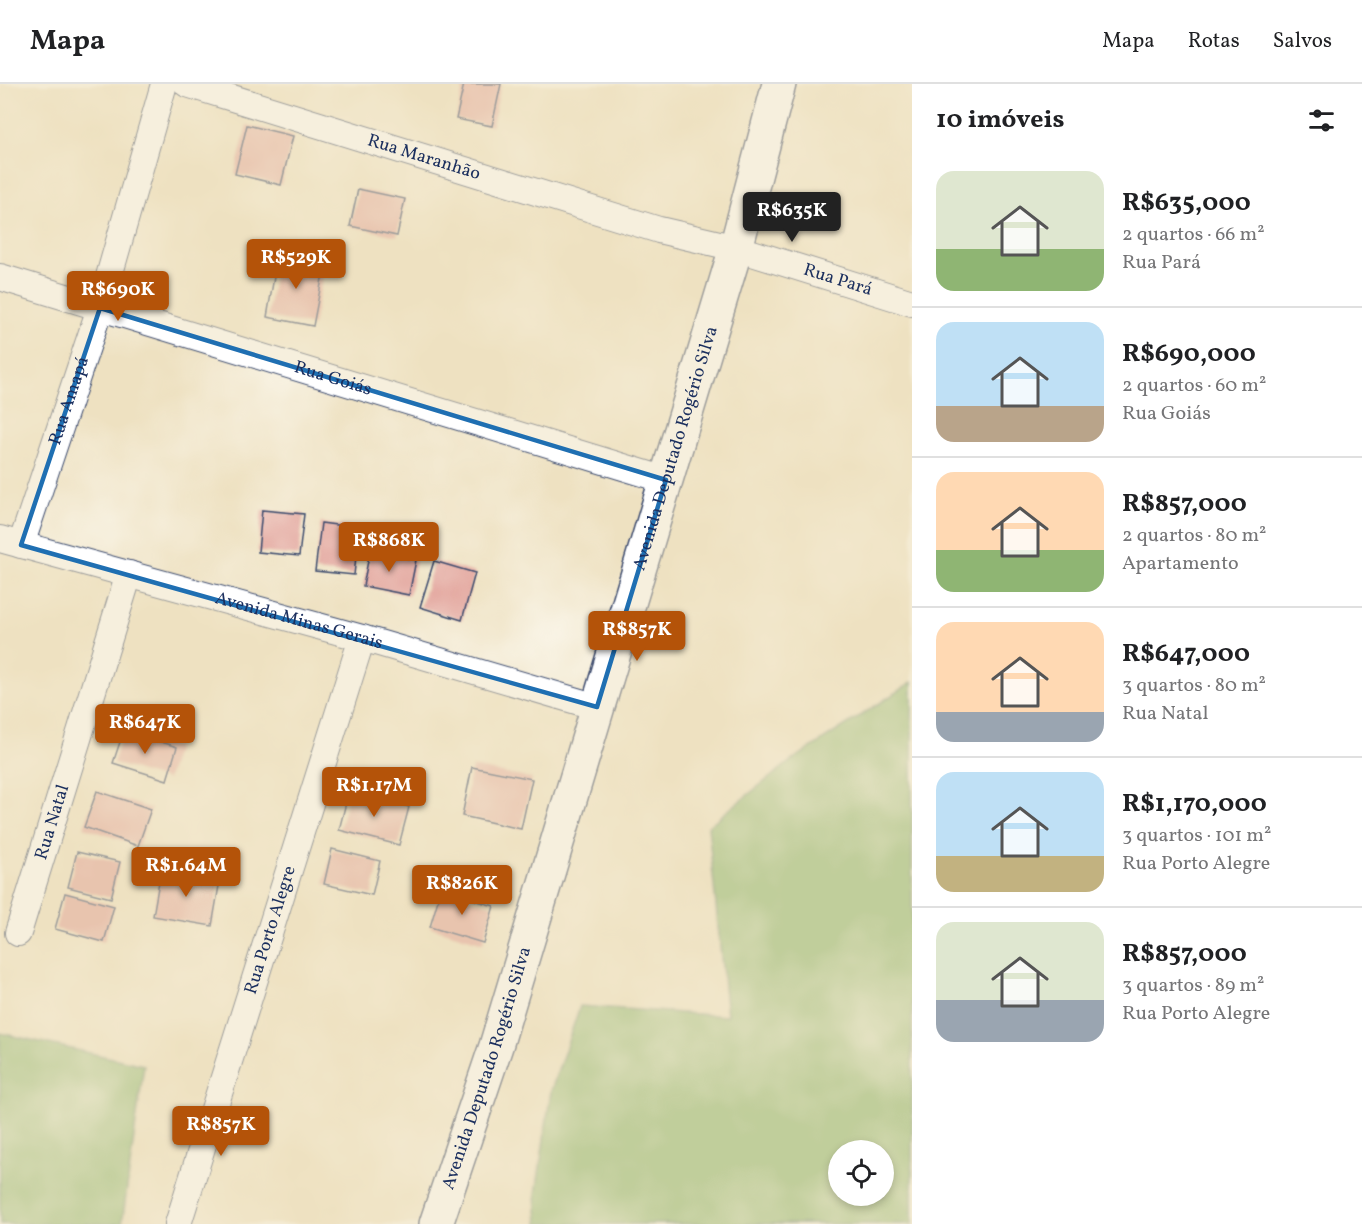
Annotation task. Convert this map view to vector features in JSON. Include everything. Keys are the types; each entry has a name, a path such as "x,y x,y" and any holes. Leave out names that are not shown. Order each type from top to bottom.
{"main road":[{"name":"Avenida Deputado Rogério Silva","path":"436,1224 495,1046 736,248 779,84"}],"street":[{"name":"Rua Amapá","path":"10,542 100,308 164,84"},
{"name":"Rua Maranhão","path":"188,84 660,230"},
{"name":"Rua Pará","path":"660,230 736,248 912,303"},
{"name":"Rua Goiás","path":"0,277 666,480"},
{"name":"Avenida Minas Gerais","path":"10,542 362,638 597,707"},
{"name":"Rua Natal","path":"18,933 129,574"},
{"name":"Rua Porto Alegre","path":"178,1224 362,638"}],"highlighted area":[{"path":"100,308 666,480 597,707 21,545"}],"green space":[{"path":"912,682 912,1224 538,1224 536,1194 551,1091 580,1006 727,1016 708,826 792,760"},
{"path":"0,1033 144,1065 122,1224 0,1224"}],"building":[{"path":"464,84 501,84 492,126 456,119"},
{"path":"247,125 293,136 281,185 235,174"},
{"path":"358,189 405,199 397,236 350,226"},
{"path":"278,254 325,263 313,326 267,317"},
{"path":"262,510 304,514 299,556 258,552"},
{"path":"321,523 359,528 354,575 315,571"},
{"path":"370,551 416,560 409,595 363,586"},
{"path":"434,561 475,573 462,620 420,607"},
{"path":"124,730 177,747 167,780 113,763"},
{"path":"472,767 532,779 521,829 462,816"},
{"path":"97,791 151,809 138,846 84,827"},
{"path":"349,791 409,807 399,845 339,830"},
{"path":"332,849 380,861 372,895 324,884"},
{"path":"77,852 120,862 111,898 68,887"},
{"path":"161,870 220,880 212,926 153,916"},
{"path":"441,890 494,906 483,943 430,927"},
{"path":"65,893 114,906 104,942 55,929"}]}
